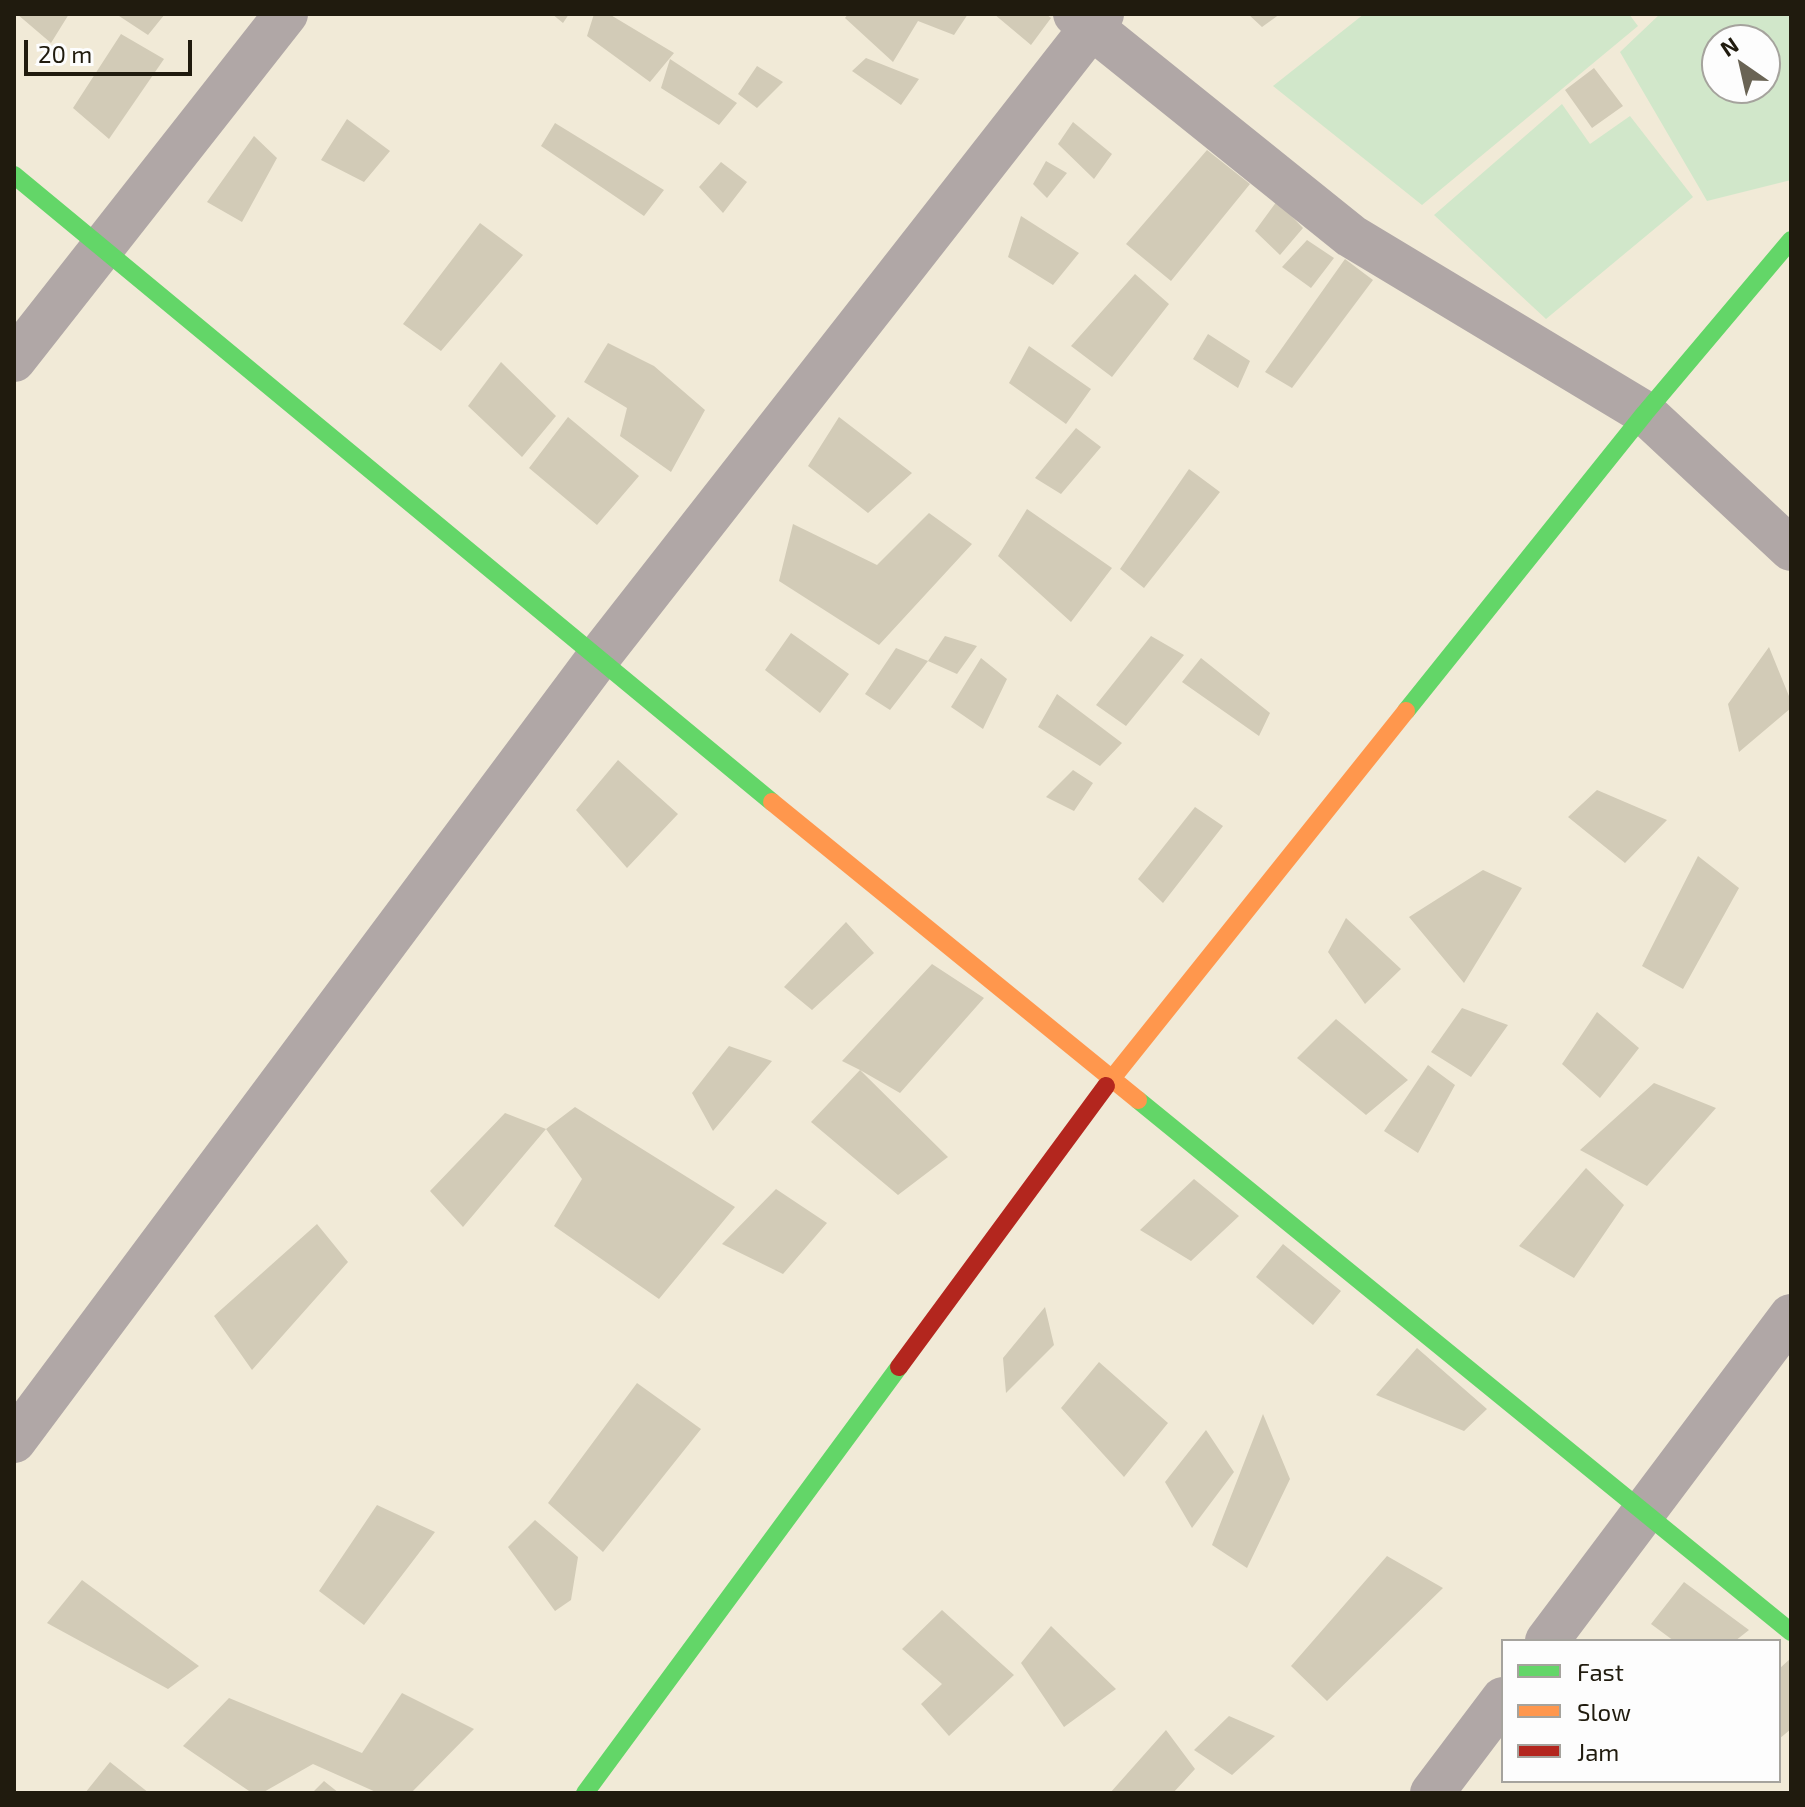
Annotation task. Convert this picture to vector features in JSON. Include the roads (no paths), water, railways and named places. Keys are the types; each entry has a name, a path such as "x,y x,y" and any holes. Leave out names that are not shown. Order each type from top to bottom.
{"street":[{"path":"14,360 286,14"},
{"path":"14,1441 598,658 1089,18 1351,236 1645,413 1791,549"},
{"path":"14,175 1111,1079 1791,1632"},
{"path":"585,1793 1111,1079 1645,413 1791,240"},
{"path":"1548,1639 1791,1316"},
{"path":"1432,1793 1501,1702"}]}
